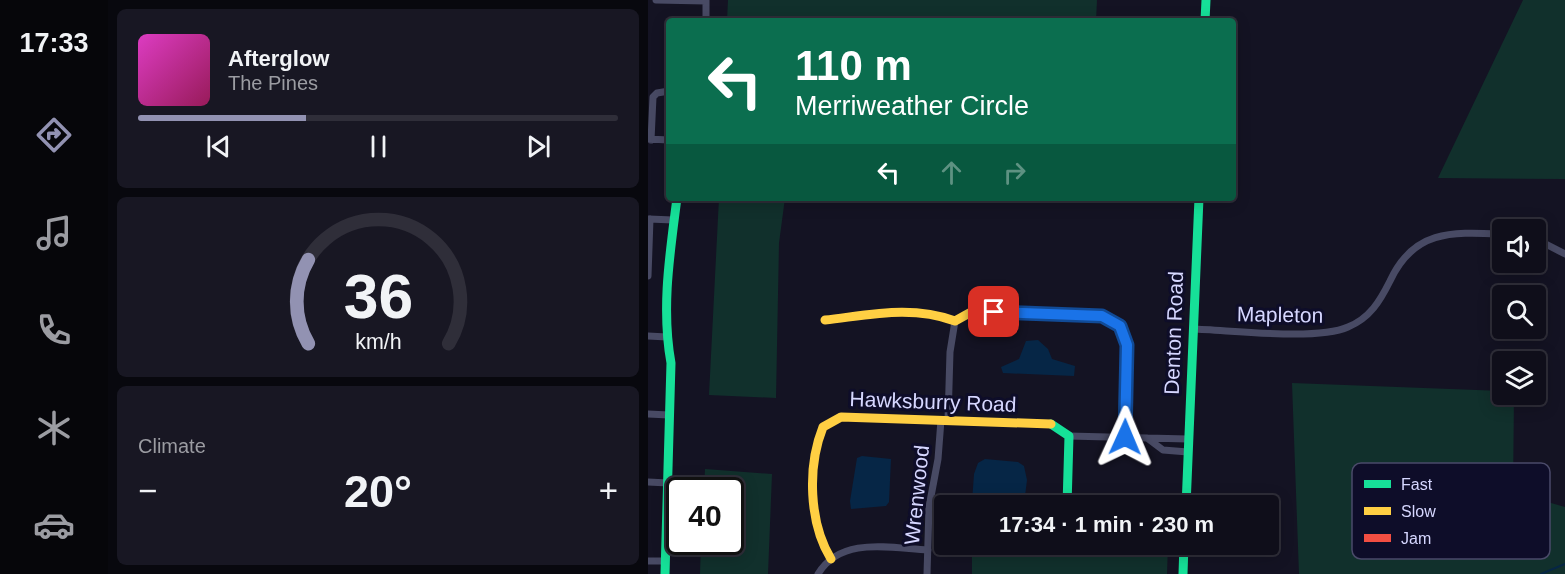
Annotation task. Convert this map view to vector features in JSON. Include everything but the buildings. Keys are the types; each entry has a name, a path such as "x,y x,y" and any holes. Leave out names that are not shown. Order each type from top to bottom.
{"street":[{"path":"656,0 706,1 706,18"},
{"path":"1205,18 1206,0"},
{"path":"666,92 657,93 653,97 650,139 666,140"},
{"path":"668,477 671,363 667,337 668,255 676,201"},
{"name":"Denton Road","path":"1186,495 1199,201"},
{"path":"648,276 649,219 673,220"},
{"name":"Mapleton","path":"1192,329 1317,334 1340,330 1365,317 1375,307 1403,258 1417,246 1446,234 1492,234"},
{"path":"1546,244 1565,254"},
{"path":"825,320 916,309 937,312 955,321 973,311 1102,316 1115,321 1124,333 1127,345 1125,437"},
{"name":"Wrenwood","path":"927,574 929,507 944,420 955,321"},
{"path":"648,336 667,337"},
{"path":"648,414 669,415"},
{"name":"Hawksburry Road","path":"831,559 821,541 815,519 817,444 823,427 841,417 1054,424 1069,436 1188,439"},
{"path":"1067,495 1069,436"},
{"name":"Hawksburry Road","path":"1147,438 1163,450 1188,452"},
{"path":"648,482 666,483"},
{"path":"665,574 666,535"},
{"path":"818,574 831,559 845,550 859,548 928,550"},
{"path":"1183,574 1184,555"},
{"path":"648,561 665,561"}],"green space":[{"path":"728,0 1097,0 1096,18 727,18"},
{"path":"1523,0 1565,0 1565,179 1438,178"},
{"path":"719,201 785,201 779,243 776,398 709,395"},
{"path":"1292,383 1492,391 1492,405 1514,405 1513,463 1352,463 1352,559 1550,559 1550,503 1565,507 1565,574 1299,574"},
{"path":"705,469 772,474 768,574 700,574 701,555 744,555 744,477 705,477"},
{"path":"972,555 1168,555 1167,574 972,574"}],"water":[{"path":"1038,340 1048,349 1052,359 1075,366 1074,376 1003,373 1001,367 1019,359 1026,341"},
{"path":"862,456 891,459 889,502 886,506 851,509 850,501 857,458"},
{"path":"985,459 1018,462 1024,466 1027,480 1025,495 972,495 974,474 978,463"}],"waterway":[{"path":"1541,574 1565,564"}],"traffic: fast":[{"path":"1205,18 1206,0"},
{"path":"665,574 671,363 667,301 669,260 677,201"},
{"path":"1186,495 1199,201"},
{"path":"1051,424 1069,436 1067,495"},
{"path":"1183,574 1184,555"}],"traffic: slow":[{"path":"825,320 906,312 939,316 955,321 973,311 1086,317"},
{"path":"831,559 818,529 813,494 814,459 823,427 841,417 1051,424"}],"traffic: jam":[{"path":"1086,317 1113,321 1120,327 1124,336 1128,364 1125,437"}],"route":[{"path":"994,312 1102,316 1115,321 1124,333 1127,345 1125,437"}]}
